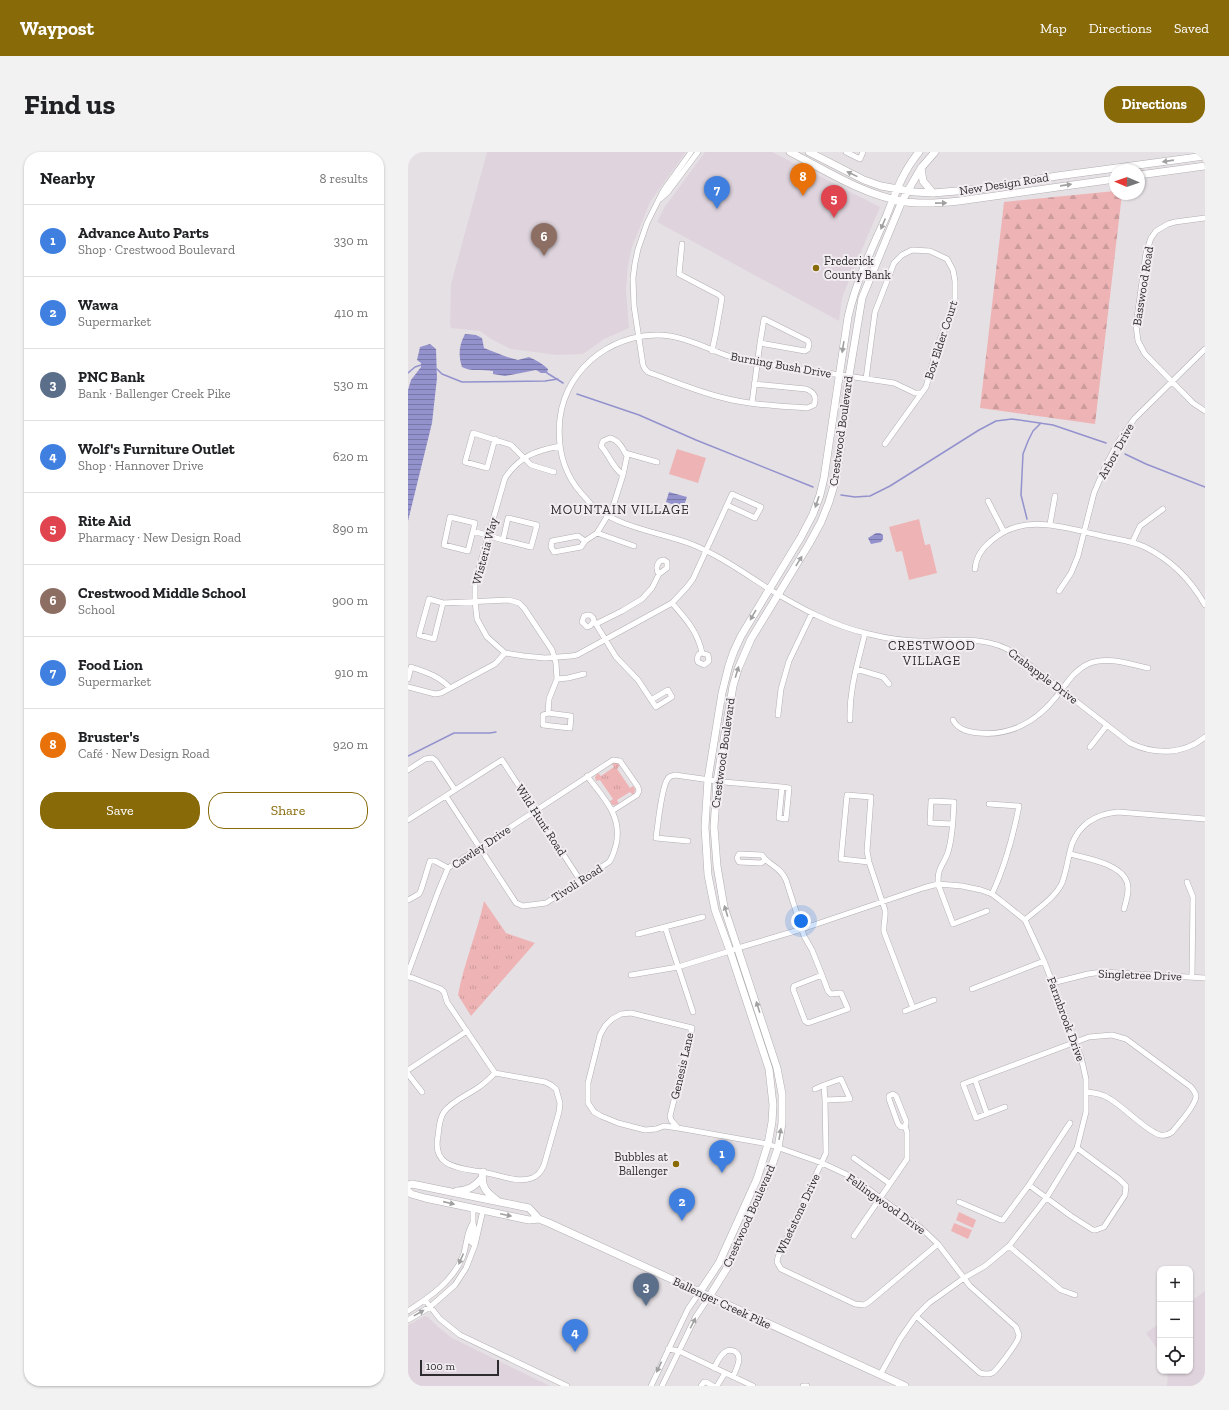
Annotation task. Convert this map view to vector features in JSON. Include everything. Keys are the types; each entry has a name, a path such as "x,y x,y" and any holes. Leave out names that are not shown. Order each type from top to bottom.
{"main road":[{"name":"New Design Road","path":"790,152 859,187 902,202 954,202 1109,180"},
{"name":"New Design Road","path":"809,152 864,180 881,186 907,191 934,193 980,188 1205,156"},
{"name":"Crestwood Boulevard","path":"699,1293 719,1263 758,1180 768,1144 773,1105 769,1068 715,910 708,875 705,827 708,780 722,693 729,665 741,636 801,537 813,514 820,495 827,459 851,302 897,189 911,162 919,152"},
{"name":"Crestwood Boulevard","path":"709,1297 727,1268 765,1185 778,1148 782,1122 782,1094 777,1068 724,907 717,866 714,827 717,781 733,686 738,669 751,639 809,544 821,522 829,502 835,482 840,452 849,376 862,298 868,280 907,191 921,168 935,152"},
{"path":"1145,174 1205,166"},
{"path":"921,168 923,181 934,193"},
{"path":"1087,172 1088,182"},
{"path":"858,316 861,291 865,276 864,267"},
{"path":"451,1192 474,1188 482,1175"},
{"path":"482,1175 485,1191 500,1202"},
{"name":"Ballenger Creek Pike","path":"408,1185 412,1184 528,1208 539,1219 567,1230 699,1293 905,1386"},
{"name":"Ballenger Creek Pike","path":"408,1191 411,1194 425,1198 473,1209 528,1220 539,1219"}],"street":[{"path":"692,152 663,191 647,223 635,263 633,299 643,365 648,372 698,392 726,399 807,408 814,405 815,402 814,393 806,389 754,384"},
{"path":"659,200 668,192 698,152"},
{"path":"846,152 860,159 864,152"},
{"name":"Basswood Road","path":"1205,218 1175,222 1161,228 1151,238 1146,254 1136,325 1138,341 1145,354 1193,403 1205,411"},
{"path":"682,244 679,274 722,298 712,351"},
{"name":"Box Elder Court","path":"866,378 875,312 894,263 902,255 912,250 930,251 948,259 953,270 955,281 955,305 938,344 926,387 886,444"},
{"path":"752,403 757,362 760,343 764,319 808,342 809,344 808,349 805,351 760,343"},
{"name":"Burning Bush Drive","path":"778,594 742,571 691,544 628,524 592,506 577,488 566,470 560,446 559,430 562,408 567,393 580,371 590,360 609,347 638,336 653,335 675,337 686,340 727,356 894,383 915,393 921,393"},
{"name":"Arbor Drive","path":"1059,591 1071,573 1078,556 1094,493 1106,465 1119,441 1134,419 1205,349"},
{"path":"495,439 488,468 465,462 473,433 495,439 511,445 531,465 554,472"},
{"path":"585,541 578,536 552,541 551,547 554,552 581,547 585,541 597,534 609,515 623,476 627,456 618,442 613,438 602,441 601,444 613,465 623,476"},
{"name":"Wisteria Way","path":"505,653 487,637 477,619 475,582 488,534 506,478 512,469 524,458 536,452 560,446"},
{"path":"625,453 657,462"},
{"path":"408,686 435,694 441,693 495,664 505,653 555,658 571,656 605,640 672,603 687,587 706,552 727,505 732,494 761,507 755,518 727,505"},
{"path":"1050,524 1055,496"},
{"path":"988,501 1004,532"},
{"path":"1132,543 1140,526 1164,509"},
{"path":"450,517 475,523 473,531 468,551 444,545 450,517"},
{"path":"473,531 488,534 503,540 531,547 537,525 508,518 503,540"},
{"path":"975,569 976,561 980,552 994,537 1014,526 1027,524 1050,524 1144,546 1162,556 1185,576 1198,592 1205,605"},
{"path":"597,534 634,546"},
{"path":"651,700 638,680 616,657 595,623 622,611 642,599 652,588 659,574"},
{"name":"Crabapple Drive","path":"778,594 812,613 841,625 891,639 918,641 986,641 999,645 1014,654 1061,689 1130,743 1143,749 1161,752 1182,750 1192,746 1205,737"},
{"path":"443,603 434,639 420,635 429,599 443,603 509,600 519,602 544,638 555,658 557,679 549,700 548,714"},
{"path":"672,603 693,628 699,639 702,652"},
{"path":"778,715 781,689 789,661 812,613"},
{"path":"850,720 849,702 866,633"},
{"path":"953,720 956,725 968,732 988,734 1010,730 1036,718 1057,696 1073,675 1087,665 1104,660 1117,661 1148,668"},
{"path":"408,679 411,668 435,675 444,681 450,688"},
{"path":"856,669 883,677 889,684"},
{"path":"557,679 584,674"},
{"path":"548,714 571,716 570,728 543,725 543,715 548,714"},
{"path":"1090,747 1107,725"},
{"path":"408,770 425,759 432,758 436,761 455,790 409,818"},
{"name":"Wild Hunt Road","path":"455,790 502,760 580,880"},
{"name":"Cawley Drive","path":"408,973 448,868 613,760 620,761 638,787 639,791 637,795 612,811"},
{"path":"688,841 656,838 664,790 667,778 670,776 675,775 708,780 782,787 789,788 786,819 784,820 779,818 782,787"},
{"name":"Tivoli Road","path":"479,848 516,903 519,905 546,903 609,862 612,857 618,830 612,811 587,776"},
{"path":"869,862 841,859 847,795 871,797 867,851 869,862 886,915 883,926 884,932 913,1008"},
{"path":"446,796 479,848"},
{"path":"952,824 930,823 931,801 954,802 951,839 948,854 939,872 938,884 953,924 987,911"},
{"path":"989,804 1019,806 1010,849 992,894"},
{"path":"1025,920 1057,891 1062,883 1073,843 1078,832 1088,821 1095,817 1106,813 1118,812 1205,819"},
{"path":"765,860 761,863 739,862 737,858 739,854 762,856 784,875 806,940 812,950 822,975 828,991 831,994 841,993 848,1009 808,1023 804,1021 792,989 794,986 822,975"},
{"path":"1070,854 1101,862 1123,876 1127,882 1128,888 1128,896 1124,909"},
{"path":"408,900 419,894 430,861 435,861 448,868"},
{"path":"1187,882 1193,897 1192,977"},
{"name":"Farmbrook Drive","path":"631,975 678,967 802,929 938,884 973,888 992,894 1008,905 1025,920 1044,962 1081,1057 1087,1092 1086,1112 1077,1148 1047,1197 1009,1246 985,1266 964,1278 929,1302 916,1316 900,1339 880,1375"},
{"path":"638,934 703,917"},
{"path":"664,927 693,1012"},
{"path":"972,989 1044,962"},
{"name":"Singletree Drive","path":"1052,982 1102,972 1205,978"},
{"path":"408,977 420,980 441,989 444,992 447,1002 495,1073 545,1082 556,1089 558,1094 559,1112 544,1165 536,1176 528,1179 517,1180 482,1175 453,1167 446,1163 438,1153 436,1142 441,1117 446,1110 479,1087 495,1073"},
{"path":"906,1011 934,1000"},
{"name":"Genesis Lane","path":"631,1013 692,1028 670,1116 671,1120 678,1128 664,1126 656,1130 645,1130 618,1123 594,1112 588,1103 588,1083 600,1035 605,1026 612,1019 621,1014 631,1013"},
{"path":"408,1070 467,1031"},
{"path":"1006,1107 976,1118 963,1084 1097,1035 1112,1035 1126,1039 1191,1087 1196,1094 1196,1098 1172,1132 1162,1135 1144,1124 1110,1098 1100,1094 1087,1092"},
{"path":"408,1074 422,1092"},
{"path":"815,1089 841,1079 850,1100 825,1100"},
{"path":"975,1080 987,1114"},
{"path":"822,1163 826,1153 824,1085"},
{"path":"854,1236 907,1159 906,1121 896,1096 891,1094 889,1099 898,1124 900,1127 905,1126"},
{"path":"959,1202 1004,1220 1030,1185 1070,1123"},
{"name":"Fellingwood Drive","path":"678,1128 768,1144 822,1163 852,1177 922,1228 938,1244 970,1286 1013,1324 1018,1331 1018,1335 1016,1343 995,1371 988,1374 980,1372 916,1316"},
{"path":"1030,1185 1071,1216 1093,1230 1104,1226 1126,1194 1126,1186 1119,1179 1077,1148"},
{"path":"854,1158 889,1184"},
{"name":"Whetstone Drive","path":"822,1163 778,1257 777,1262 781,1269 855,1304 864,1305 938,1244"},
{"path":"473,1209 472,1223 474,1227 471,1242 475,1245"},
{"path":"408,1320 430,1307 455,1284 466,1268 475,1245 484,1210"},
{"path":"408,1311 425,1300 443,1285 456,1268 463,1255 469,1228 472,1223"},
{"path":"1009,1246 1061,1290 1075,1294"},
{"name":"Crestwood Boulevard","path":"651,1386 688,1309 699,1293"},
{"name":"Crestwood Boulevard","path":"662,1386 695,1318 709,1297"},
{"path":"425,1300 440,1319 465,1338 567,1386"},
{"path":"668,1349 679,1351 753,1386"},
{"path":"714,1368 725,1352 730,1350 735,1352 739,1361 733,1377"},
{"path":"717,1386 725,1373"},
{"path":"701,1386 704,1382 706,1382 714,1386"}],"shaded area":[{"path":"487,152 686,152 650,202 632,247 628,266 626,290 629,328 604,339 583,354 557,355 511,349 491,339 480,331 451,328 451,284"},
{"path":"705,152 772,152 880,207 842,298 839,321 657,222 664,208"},
{"path":"1205,1291 1205,1386 1167,1386 1168,1374 1193,1374 1193,1300"},
{"path":"425,1316 452,1338 550,1386 408,1386 408,1325"},
{"path":"1157,1325 1157,1349 1146,1333"}],"green space":[{"path":"1109,192 1109,200 1121,200 1095,424 980,408 1004,202"},
{"path":"677,449 706,458 698,483 669,474"},
{"path":"919,519 925,545 930,544 937,573 909,580 902,551 896,552 889,527"},
{"path":"616,762 620,765 617,769 630,788 633,786 635,789 634,794 630,792 617,800 619,804 612,805 610,801 613,799 600,780 596,781 595,777 598,773 601,776 614,767 612,764"},
{"path":"484,901 506,933 535,943 471,1016 458,995"},
{"path":"508,958 514,963 502,977 496,971"},
{"path":"959,1212 976,1220 973,1228 956,1220"},
{"path":"954,1223 972,1230 968,1239 951,1231"}],"water":[{"path":"465,334 476,335 482,338 484,348 507,357 518,360 529,357 532,358 548,369 547,373 541,373 536,370 505,376 493,374 493,371 465,369 462,367 460,350 461,342"},
{"path":"430,344 436,349 437,378 432,423 408,521 408,390 411,380 421,367 421,363 417,360 420,347"},
{"path":"669,492 687,497 683,508 666,502"},
{"path":"876,533 883,535 883,539 881,542 871,544 868,538"}],"waterway":[{"path":"408,373 415,367 421,365"},
{"path":"437,369 442,374 462,382 545,381 558,379"},
{"path":"547,373 563,383"},
{"path":"577,394 639,415 696,440 813,487"},
{"path":"841,495 855,497 870,496 890,486 979,430 996,421 1012,419 1053,425 1106,443"},
{"path":"1027,519 1021,495 1023,454 1033,431 1041,423"},
{"path":"1125,454 1146,464 1205,487"},
{"path":"408,756 454,733 496,732"}],"place":[{"name":"Bruster's","path":"803,196"},
{"name":"Food Lion","path":"717,209"},
{"name":"Rite Aid","path":"834,218"},
{"name":"Crestwood Middle School","path":"544,256"},
{"name":"Frederick County Bank","path":"816,268"},
{"name":"Bubbles at Ballenger","path":"676,1164"},
{"name":"Advance Auto Parts","path":"722,1173"},
{"name":"Wawa","path":"682,1221"},
{"name":"PNC Bank","path":"646,1306"},
{"name":"Wolf's Furniture Outlet","path":"575,1352"}],"district":[{"name":"MOUNTAIN VILLAGE","path":"620,509"},
{"name":"CRESTWOOD VILLAGE","path":"932,652"}]}
